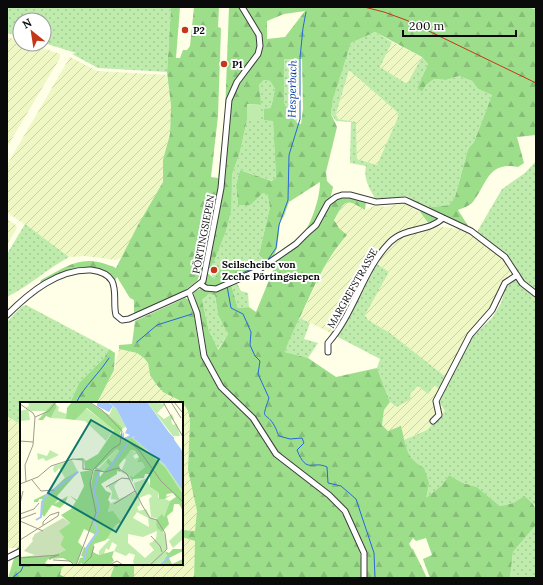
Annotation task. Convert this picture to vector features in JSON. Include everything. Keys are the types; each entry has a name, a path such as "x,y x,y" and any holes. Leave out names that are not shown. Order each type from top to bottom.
{"street":[{"name":"PÖRTINGSIEPEN","path":"7,315 38,287 56,277 80,270 96,270 108,276 114,286 116,315 122,320 129,319 189,292 203,281 221,188 229,100 237,82 258,54 260,46 260,34 242,7"},
{"path":"200,284 214,290 266,265 296,244 316,225 328,203 336,197 350,195 376,202 405,200 471,231 504,257 522,282 536,294"},
{"name":"MARGREFSTRASSE","path":"328,352 328,343 339,330 349,309 376,262 390,242 403,233 435,224 443,218"},
{"path":"433,421 439,415 436,401 470,335 492,310 505,283 517,275"},
{"path":"189,292 197,313 204,356 221,387 253,418 276,454 329,495 345,511 364,553 364,578"},
{"path":"7,558 20,552"}],"green space":[{"path":"7,7 171,7 167,72 98,68 72,54 76,53 52,46 52,12 12,12 12,34 7,33"},
{"path":"171,7 180,7 176,58 180,58 183,50 187,50 190,46 194,7 219,8 218,27 221,28 218,116 211,177 218,178 225,113 229,7 524,7 536,9 536,135 517,137 524,163 518,167 508,166 494,171 489,176 472,203 458,210 470,229 442,216 437,221 429,224 420,212 424,208 449,205 455,197 468,149 474,142 492,95 478,89 472,81 459,76 446,80 434,79 426,85 422,92 417,88 428,64 422,57 375,32 351,43 333,99 331,114 337,127 326,172 327,181 333,187 330,200 351,196 366,202 365,210 349,202 343,205 334,220 339,228 347,235 333,253 321,273 292,333 285,352 308,358 336,377 377,368 390,402 384,410 382,425 388,431 401,426 407,450 413,460 424,468 429,483 426,498 442,485 449,475 463,483 477,487 500,506 513,503 524,496 532,502 536,511 536,525 513,552 510,578 430,578 423,559 432,555 426,538 416,541 413,538 409,544 427,578 367,578 366,554 362,542 346,510 277,452 259,424 219,381 206,356 200,316 194,292 202,288 206,274 209,274 214,279 220,270 235,262 253,267 247,273 230,281 238,308 249,307 256,312 274,268 264,261 259,254 270,207 267,193 263,193 250,205 238,205 236,185 240,170 272,181 276,178 273,121 264,120 264,109 271,108 275,89 270,81 264,80 259,85 261,105 247,104 247,120 240,152 232,175 231,210 226,231 210,268 200,274 197,281 180,294 134,314 134,300 130,298 117,277 115,280 107,272 98,268 78,268 58,274 40,283 41,280 51,274 77,262 95,261 116,268 138,225 163,182 163,160 170,134 171,106 167,72","holes":["305,11 285,37 267,39 267,21 284,14","284,59 302,59 303,109 301,124 297,123 284,103","320,182 316,207 309,225 294,245 273,258 277,248 280,222 289,202","209,294 215,295 218,315 228,334 218,350 209,331 202,300"]},
{"path":"375,32 392,42 380,67 407,84 422,57 428,64 417,88 422,92 426,85 434,79 446,80 459,76 472,81 478,89 492,95 474,142 468,149 455,197 449,205 424,208 407,196 376,200 366,180 366,166 350,163 351,122 336,121 331,114 333,98 351,43","holes":["349,70 397,112 398,117 377,165 357,159 356,122 338,119 336,114"]},
{"path":"7,37 12,39 12,52 52,51 60,54 60,58 7,147"},
{"path":"392,42 422,57 408,85 380,67"},
{"path":"70,57 97,71 167,75 171,106 170,134 163,160 163,182 138,225 122,257 116,260 85,256 69,257 7,212 7,165"},
{"path":"284,59 299,59 297,123 284,103"},
{"path":"349,70 397,112 398,117 377,165 357,159 356,122 338,119 336,114"},
{"path":"264,80 270,81 275,89 271,108 264,119 273,120 276,178 273,181 240,170 236,185 238,205 251,202 263,193 267,192 270,207 259,254 264,261 253,267 235,262 213,279 210,268 226,231 232,175 240,152 247,120 260,120 259,85"},
{"path":"247,104 261,105 260,120 247,120"},
{"path":"536,161 536,291 523,279 512,262 497,247 477,232 502,189 525,173"},
{"path":"352,201 365,210 376,205 385,207 403,203 420,212 427,222 424,225 401,230 385,242 337,330 331,333 300,318 324,268 338,245 347,235 339,228 334,220 342,207 347,202"},
{"path":"7,219 16,225 17,228 7,245"},
{"path":"25,224 69,257 7,297 7,254"},
{"path":"443,227 458,229 476,237 503,258 511,272 500,288 495,302 486,315 474,327 446,377 390,333 368,320 365,315 389,272 377,264 393,240 401,235 430,228"},
{"path":"377,264 389,272 365,315 368,320 390,333 446,377 441,390 434,385 428,394 418,386 410,394 411,399 397,407 390,402 377,368 380,359 336,336 340,332"},
{"path":"516,278 536,295 536,506 524,496 513,503 500,506 477,487 463,483 449,475 442,485 426,498 414,463 405,448 404,440 427,430 445,411 439,402 440,396 471,338 492,318 501,303 506,287"},
{"path":"236,281 241,291 248,293 249,307 238,308 231,284"},
{"path":"209,294 215,295 218,315 228,334 217,350 209,331 202,300"},
{"path":"185,298 190,300 194,313 202,358 214,380 223,393 254,422 271,452 322,493 347,520 355,536 360,555 362,578 194,578 195,541 183,537 183,530 195,531 197,511 188,470 190,420 188,411 183,402 163,392 156,384 150,375 148,363 144,358 137,353 119,349 119,345 132,344 135,321"},
{"path":"26,305 109,349 104,358 79,383 70,402 20,402 20,424 7,416 7,322 21,307"},
{"path":"300,318 310,323 304,339 318,343 308,358 285,352 289,337"},
{"path":"109,349 115,353 114,370 98,402 70,402 79,383 104,358"},
{"path":"119,349 137,353 148,363 150,375 183,402 98,402 114,370"},
{"path":"434,384 441,390 441,407 445,411 427,430 404,440 401,427 388,431 382,425 384,410 390,402 397,407 411,399 410,394 418,386"},
{"path":"183,402 188,411 190,420 188,470 197,511 196,531 183,530"},
{"path":"7,416 20,424 20,544 17,548 7,548"},
{"path":"536,525 536,578 510,578 513,552"},
{"path":"183,537 195,541 194,578 134,578 134,565 183,565"},
{"path":"20,544 20,565 63,565 60,575 69,578 8,578 17,548"},
{"path":"63,565 115,565 110,578 69,578 60,575"},
{"path":"115,565 134,565 134,578 110,578"}],"waterway":[{"name":"Hesperbach","path":"267,261 276,248 279,225 288,200 289,155 300,119 300,58 306,12"},
{"name":"Hesperbach","path":"226,283 228,279 261,265"},
{"name":"Hesperbach","path":"227,286 231,308 243,314 251,332 250,345 255,356 260,361 258,374 269,398 265,416 272,422 279,436 290,439 302,438 304,443 297,450 304,462 307,465 322,465 327,467 328,483 341,486 356,499 374,553 375,578"},
{"path":"137,342 157,325 192,314"},
{"path":"77,402 83,391 109,358"},
{"path":"12,578 21,571 24,565"}],"railway":[{"path":"364,7 406,20 536,83"}],"place":[{"name":"P2","path":"185,30"},
{"name":"P1","path":"224,64"},
{"name":"Seilscheibe von Zeche Pörtingsiepen","path":"214,270"}]}
